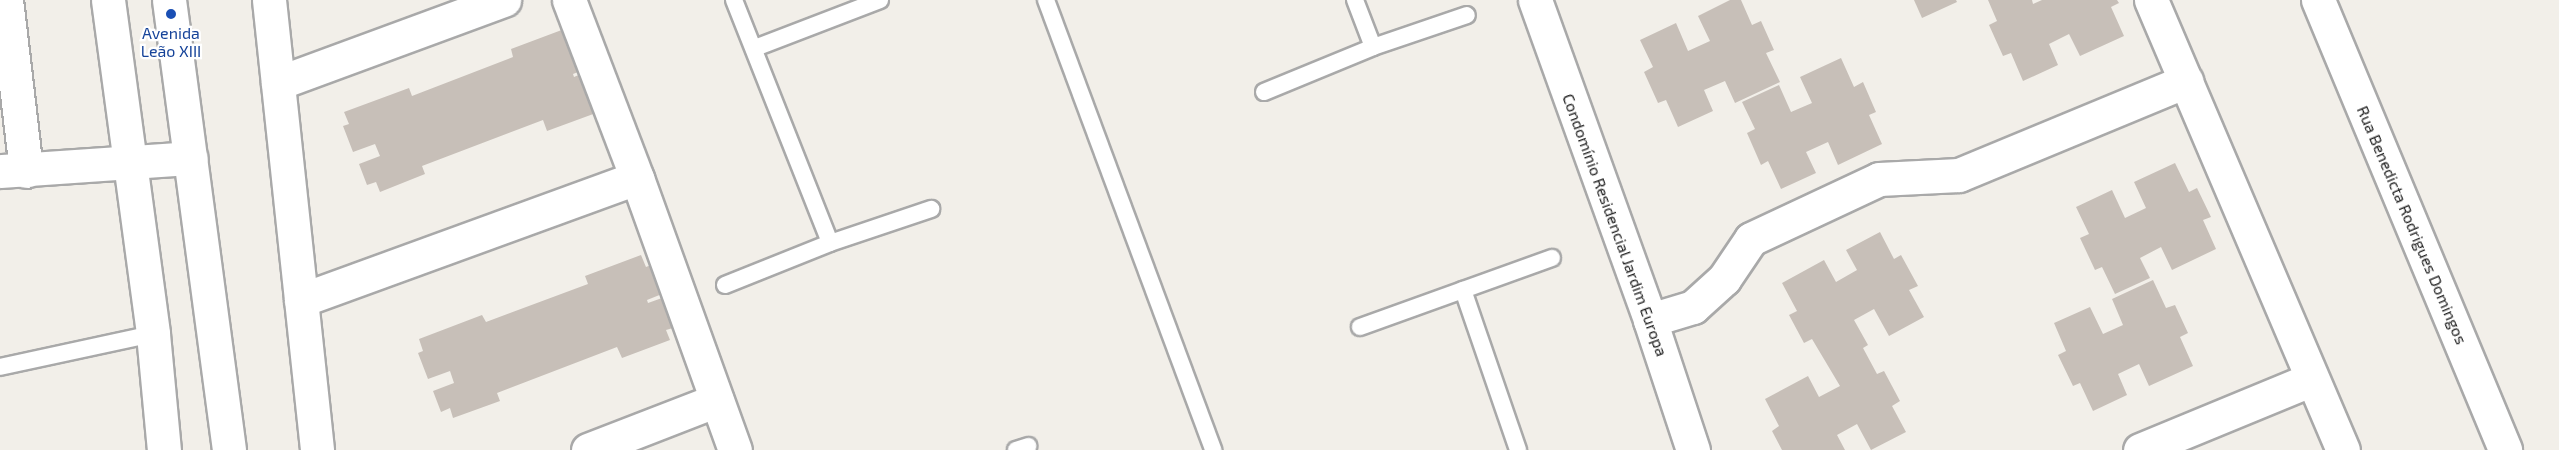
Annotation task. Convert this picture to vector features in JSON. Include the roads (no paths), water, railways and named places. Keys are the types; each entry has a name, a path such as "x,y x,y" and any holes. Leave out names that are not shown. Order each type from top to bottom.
{"street":[{"path":"6,0 13,171 191,158"},
{"path":"108,0 128,163 153,333 164,450"},
{"path":"169,0 229,450"},
{"path":"269,0 317,450"},
{"path":"278,83 504,0"},
{"path":"569,0 637,178 735,450"},
{"name":"Condomínio Residencial Jardim Europa","path":"1535,0 1650,320 1693,450"},
{"path":"2151,0 2343,450"},
{"name":"Rua Benedicta Rodrigues Domingos","path":"2318,0 2505,450"},
{"path":"1650,320 1693,307 1724,279 1751,239 1879,179 1959,175 2186,81"},
{"path":"301,300 637,178"},
{"path":"2140,450 2312,379"},
{"path":"588,450 717,400"}],"lane":[{"path":"734,0 755,48 830,243"},
{"path":"755,48 880,0"},
{"path":"1046,0 1213,450"},
{"path":"1355,0 1373,47"},
{"path":"1264,92 1373,47 1467,15"},
{"path":"725,285 830,243 931,209"},
{"path":"1360,327 1552,258"},
{"path":"1463,290 1518,450"},
{"path":"0,367 153,333"}],"place":[{"name":"Avenida Leão XIII","path":"171,14"}]}
